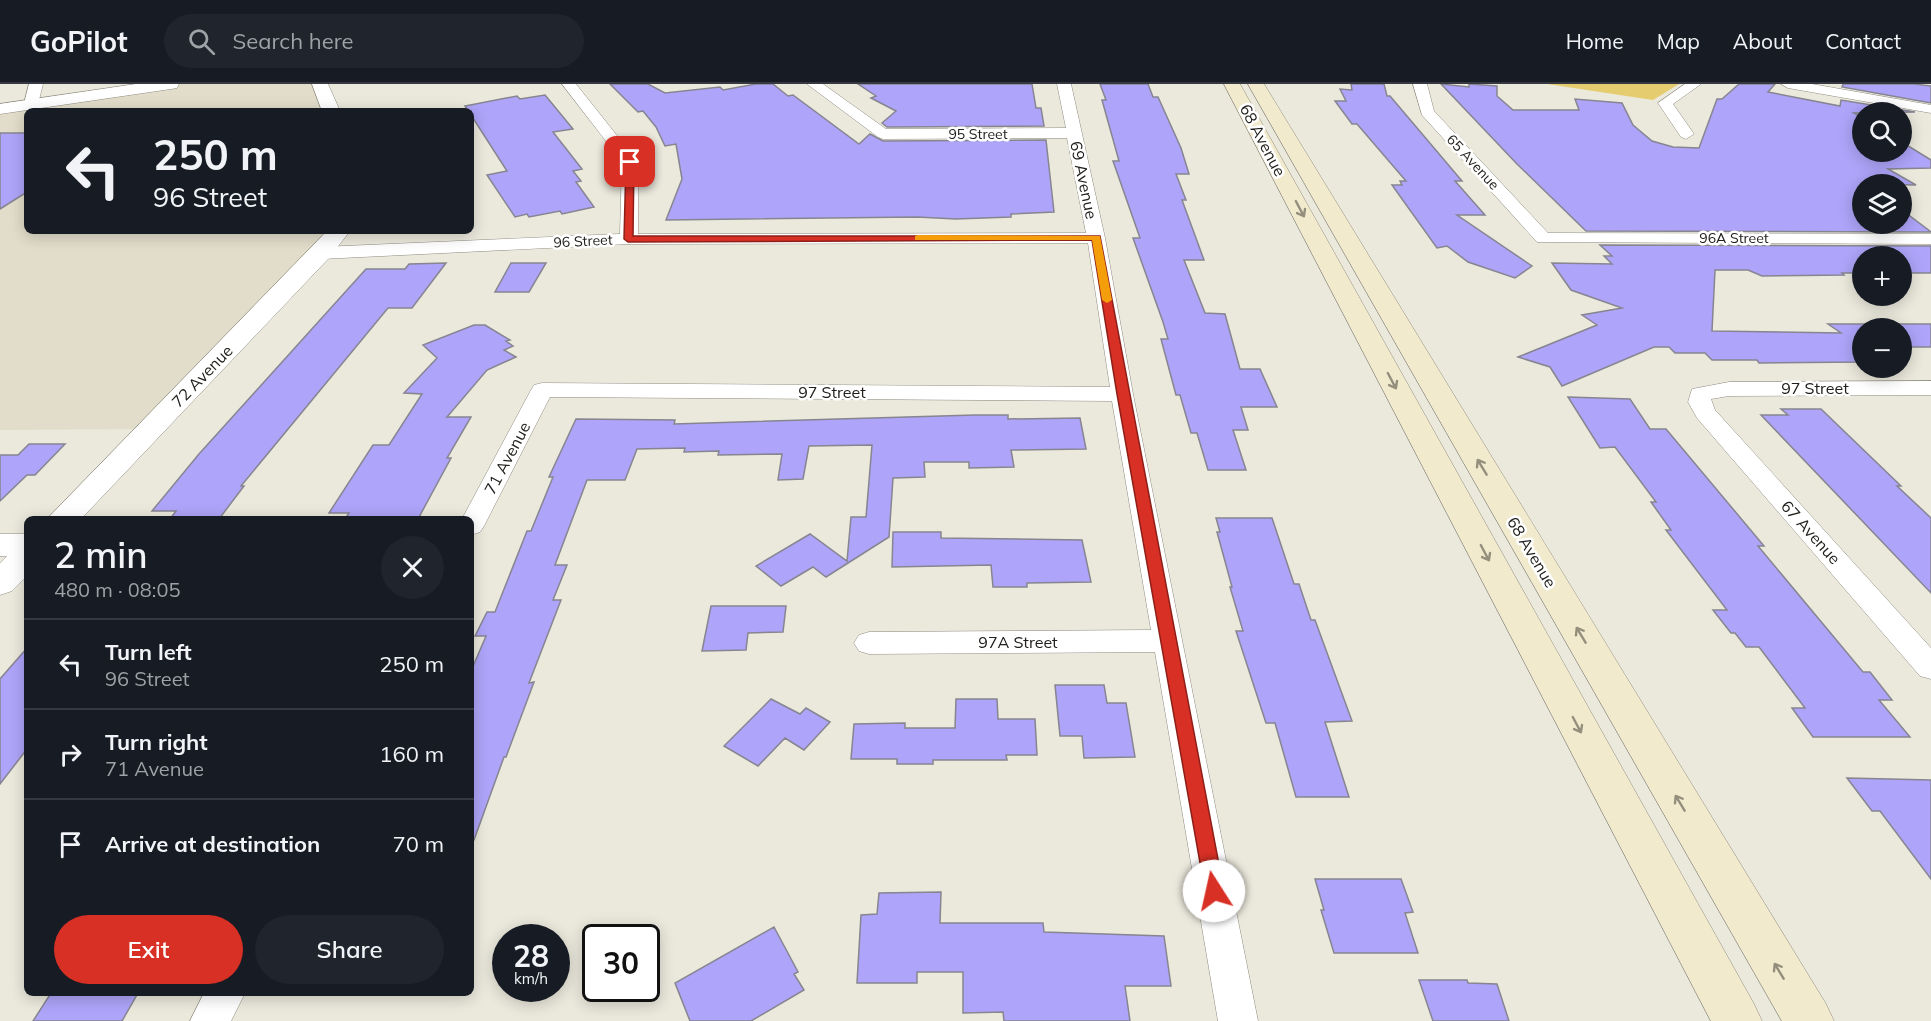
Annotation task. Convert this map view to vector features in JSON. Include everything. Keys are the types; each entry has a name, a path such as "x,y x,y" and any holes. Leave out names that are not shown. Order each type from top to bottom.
{"main road":[{"name":"68 Avenue","path":"1232,84 1737,1021"},
{"name":"68 Avenue","path":"1256,84 1809,1021"}],"street":[{"path":"31,104 36,84"},
{"path":"0,109 171,84"},
{"path":"320,84 330,108"},
{"name":"95 Street","path":"814,84 883,134 1074,134"},
{"name":"69 Avenue","path":"1064,84 1096,237 1122,394 1238,1021"},
{"name":"65 Avenue","path":"1420,84 1427,112 1539,233"},
{"path":"1686,134 1665,103 1694,84"},
{"path":"1788,84 1931,109"},
{"path":"575,85 630,162 628,239"},
{"name":"96A Street","path":"1539,233 1543,238 1931,239"},
{"name":"72 Avenue","path":"66,516 321,253 337,234"},
{"name":"96 Street","path":"321,253 628,239 1096,237"},
{"name":"97 Street","path":"1700,394 1730,389 1931,388"},
{"name":"97 Street","path":"542,390 1122,394"},
{"name":"71 Avenue","path":"474,520 542,390"},
{"name":"67 Avenue","path":"1700,394 1699,402 1705,413 1931,668"},
{"path":"0,545 24,545"},
{"path":"0,583 24,559"},
{"name":"97A Street","path":"869,643 1168,642"},
{"path":"210,1021 223,996"}],"shaded area":[{"path":"171,84 320,84 330,108 24,108 24,234 336,234 150,429 0,430 0,109"},
{"path":"1547,84 1679,84 1653,100"}],"building":[{"path":"610,84 648,84 665,93 720,87 723,90 756,84 773,84 788,96 793,95 859,144 870,134 883,141 1046,140 1054,212 1011,214 1011,217 956,219 917,217 666,220 682,179 676,144 665,146 656,127 643,111 638,112"},
{"path":"858,84 1032,84 1036,108 1041,108 1044,126 887,127 882,123 896,111 871,98 876,96"},
{"path":"1100,84 1148,84 1153,97 1158,97 1181,148 1189,174 1176,174 1186,200 1182,200 1204,260 1184,260 1205,313 1225,314 1240,369 1260,369 1277,407 1241,407 1248,430 1233,430 1246,470 1208,470 1197,433 1191,433 1180,395 1176,395 1161,339 1168,339 1133,238 1140,238 1113,161 1119,161 1102,100 1106,100"},
{"path":"1351,84 1384,84 1387,96 1390,96 1462,181 1455,181 1485,215 1457,215 1532,266 1515,278 1468,262 1447,246 1437,248 1392,185 1402,185 1400,181 1406,181 1357,124 1352,124 1335,101 1346,101 1340,89 1352,90"},
{"path":"1441,84 1469,87 1469,84 1497,86 1497,96 1513,110 1579,110 1575,99 1622,103 1633,125 1652,141 1673,147 1699,148 1717,99 1722,99 1739,84 1775,84 1768,92 1840,106 1841,100 1853,102 1852,162 1912,162 1912,148 1931,160 1931,168 1888,169 1897,174 1852,174 1852,232 1586,231 1517,164"},
{"path":"1843,84 1931,86 1931,103 1842,87"},
{"path":"545,95 573,129 553,132 582,169 573,171 581,181 576,182 594,207 562,214 560,211 529,217 527,214 515,217 487,175 507,171 474,120 474,108 465,106 517,96 520,99"},
{"path":"0,133 24,133 24,194 0,209"},
{"path":"1912,218 1931,232 1912,232"},
{"path":"1600,245 1931,246 1931,273 1912,273 1912,246 1852,246 1852,273 1842,273 1844,275 1762,276 1748,270 1715,270 1712,331 1841,333 1828,324 1852,324 1852,362 1759,363 1757,360 1712,360 1705,353 1675,353 1669,347 1654,347 1562,386 1550,367 1518,357 1597,325 1582,315 1622,308 1571,290 1552,263 1612,264 1604,256 1612,256"},
{"path":"446,263 412,308 388,308 241,486 244,486 221,516 172,516 176,511 152,511 199,454 366,269 405,269 409,264"},
{"path":"511,263 546,263 529,292 495,292"},
{"path":"1912,324 1931,324 1931,347 1912,347"},
{"path":"474,325 485,325 510,340 506,341 513,346 504,350 516,357 487,370 447,417 471,417 447,458 451,458 420,516 347,516 349,513 329,513 373,445 389,445 422,394 404,393 437,358 423,345"},
{"path":"1568,397 1630,399 1650,429 1666,429 1764,546 1758,546 1863,672 1870,672 1892,700 1879,700 1910,737 1813,737 1792,708 1805,708 1759,647 1746,647 1735,633 1731,633 1713,610 1727,610 1666,530 1671,530 1651,502 1656,502 1615,447 1600,448"},
{"path":"1781,409 1821,409 1931,518 1931,593 1761,415 1788,415"},
{"path":"975,415 1008,415 1008,419 1080,418 1086,449 1011,450 1014,467 969,468 969,462 924,462 925,477 893,478 889,537 826,577 813,567 781,586 756,566 810,534 847,561 851,517 866,517 872,445 809,446 803,479 778,480 782,454 718,455 719,451 684,452 685,448 637,449 625,480 587,480 555,565 567,565 553,600 561,600 529,683 534,682 474,840 474,664 486,636 475,636 487,612 495,612 527,531 531,531 553,477 549,477 576,419 675,420 674,424"},
{"path":"29,444 65,444 35,475 27,475 0,501 0,455 18,455"},
{"path":"1216,518 1272,518 1294,584 1299,584 1311,620 1315,620 1352,721 1325,722 1349,797 1296,797 1275,723 1266,723 1236,631 1243,631 1230,587 1232,587 1217,532 1220,532"},
{"path":"893,532 941,532 941,538 1082,540 1091,582 1027,583 1027,587 993,587 991,565 892,567"},
{"path":"711,606 786,606 783,632 748,633 746,650 702,651"},
{"path":"24,651 24,753 0,784 0,679"},
{"path":"1055,685 1104,685 1107,703 1126,703 1135,757 1084,758 1082,736 1060,736"},
{"path":"771,699 800,714 806,708 830,722 804,750 785,738 758,766 724,746"},
{"path":"956,699 997,699 998,719 1035,719 1037,755 1006,755 1007,760 933,760 933,764 897,764 897,759 851,759 854,724 905,723 905,728 955,728"},
{"path":"1847,778 1931,780 1931,879 1880,811 1872,811"},
{"path":"1315,879 1401,879 1413,912 1405,913 1418,953 1334,953 1321,910 1324,910"},
{"path":"941,892 940,923 1043,923 1044,932 1164,936 1171,986 1125,986 1130,1021 1004,1021 1003,1012 963,1013 963,972 917,972 917,983 857,983 861,915 877,914 879,893"},
{"path":"774,927 798,972 794,974 804,990 751,1021 690,1021 675,983"},
{"path":"1419,980 1467,980 1468,983 1497,984 1509,1021 1433,1021"},
{"path":"49,996 136,996 122,1021 33,1021"}],"slow traffic":[{"path":"918,238 1096,237 1107,300"}],"route":[{"path":"630,162 628,239 1096,237 1122,394 1214,891"}]}
